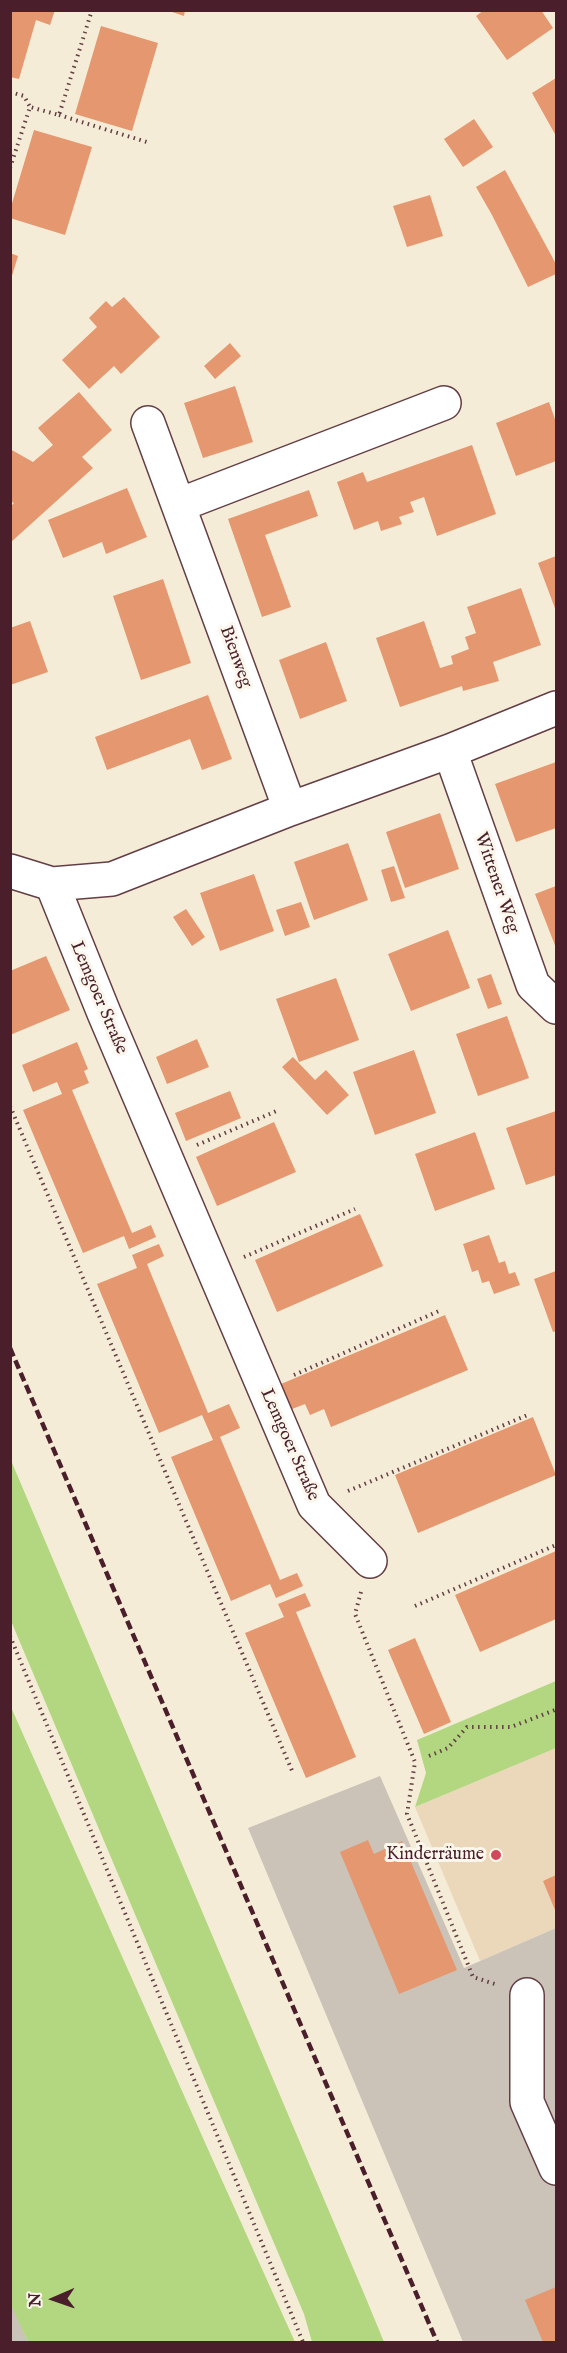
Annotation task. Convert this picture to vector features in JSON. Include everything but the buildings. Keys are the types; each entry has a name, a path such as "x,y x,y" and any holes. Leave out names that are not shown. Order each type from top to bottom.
{"street":[{"path":"179,505 444,403"},
{"name":"Bienweg","path":"148,423 290,809"},
{"path":"10,871 52,884 112,879 290,809 450,751 556,708"},
{"name":"Wittener Weg","path":"450,751 532,985 556,1006"},
{"name":"Lemgoer Straße","path":"52,884 65,920 314,1505 370,1561"},
{"path":"527,1995 527,2102 556,2168"}],"path":[{"path":"59,115 92,10"},
{"path":"10,92 24,96 30,108 10,168"},
{"path":"30,108 150,143"},
{"path":"10,1106 293,1773"},
{"path":"166,1159 279,1110"},
{"path":"213,1270 355,1209"},
{"path":"264,1389 439,1311"},
{"path":"314,1505 530,1414"},
{"path":"416,1606 556,1545"},
{"path":"370,1561 355,1614 415,1762 407,1814 473,1977 527,1995"},
{"path":"10,1636 303,2343"},
{"path":"429,1756 448,1748 467,1727 511,1727 555,1710"}],"shaded area":[{"name":"Kinderräume","path":"556,1748 556,1928 480,1961 415,1807"},
{"path":"380,1776 464,1968 556,1928 556,2342 463,2342 248,1828"},
{"path":"11,2303 28,2342 11,2342"}],"green space":[{"path":"10,1458 384,2342 312,2342 304,2314 11,1621"},
{"path":"556,1681 556,1748 415,1807 426,1773 417,1740"},
{"path":"10,1705 295,2342 28,2342 10,2303"}],"railway":[{"path":"10,1348 437,2342"}],"place":[{"name":"Kinderräume","path":"496,1855"}]}
